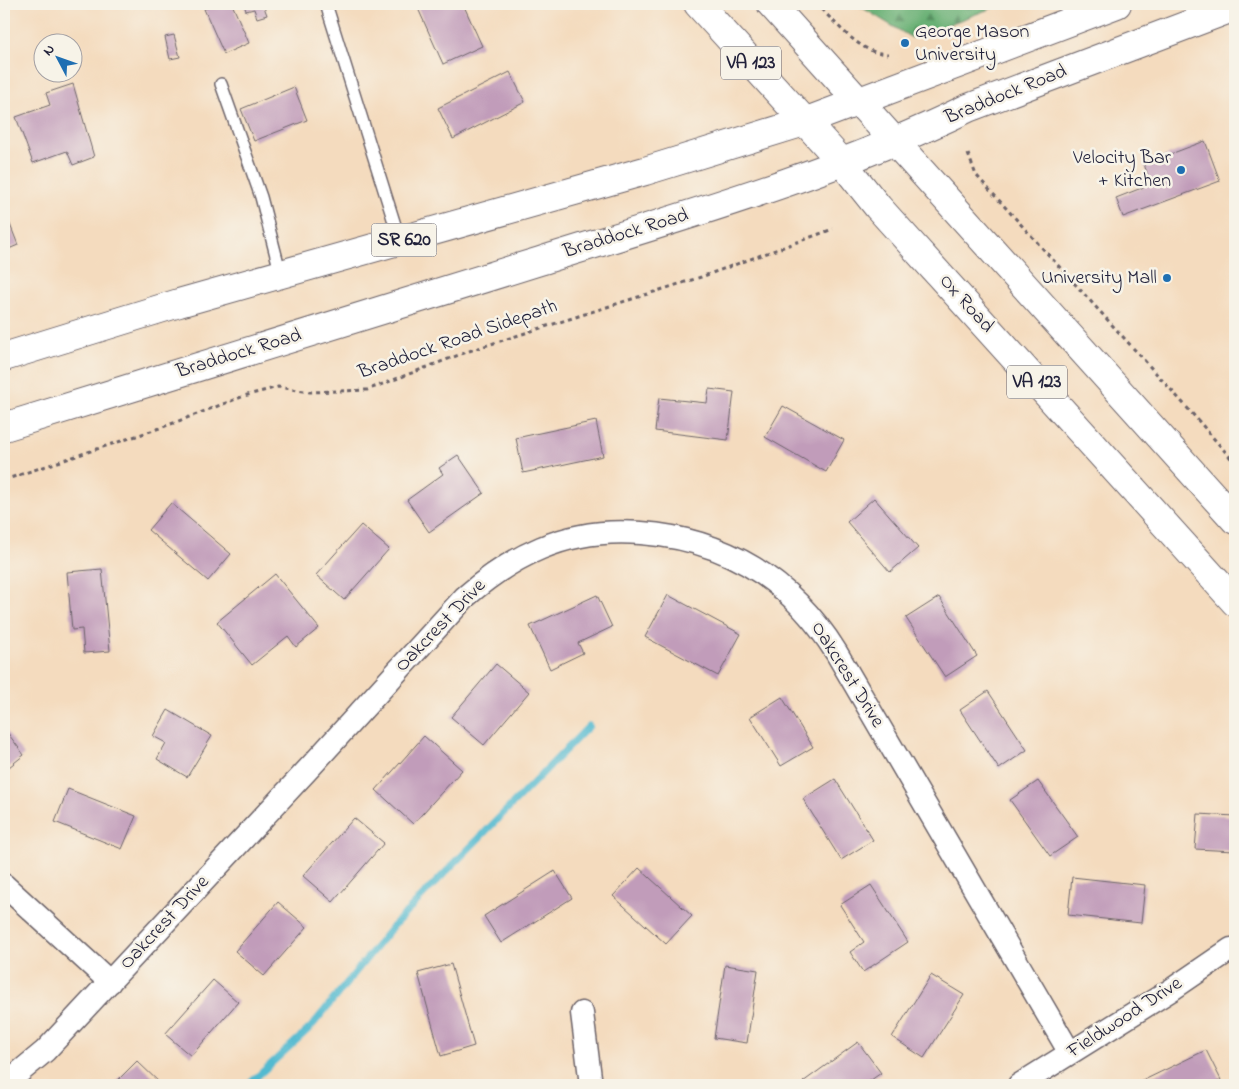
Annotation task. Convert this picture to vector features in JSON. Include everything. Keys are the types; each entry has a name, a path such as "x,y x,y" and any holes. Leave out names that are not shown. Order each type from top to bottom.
{"main road":[{"name":"Ox Road","path":"698,4 878,207 1235,602"},
{"name":"VA 123","path":"771,4 1235,520"},
{"name":"SR 620","path":"4,357 179,303 645,171 804,122 1117,4"},
{"name":"Braddock Road","path":"4,427 754,194 840,162 968,108 1235,7"}],"street":[{"name":"Oakcrest Drive","path":"4,1085 45,1052 312,765 465,597 493,573 520,557 542,547 583,535 604,532 658,534 690,540 717,548 751,565 773,580 821,628 1070,1053"},
{"path":"4,885 110,982"},
{"name":"Fieldwood Drive","path":"1019,1085 1171,990 1231,949"},
{"path":"582,1012 591,1085"}],"lane":[{"path":"326,4 400,241"},
{"path":"221,84 261,197 281,274"}],"path":[{"path":"816,4 846,32 873,52 888,54"},
{"path":"968,154 976,175 1235,463"},
{"name":"Braddock Road Sidepath","path":"4,480 162,427 244,396 278,387 310,392 367,390 472,350 701,277 833,230"}],"green space":[{"path":"856,4 1003,4 912,38"}],"building":[{"path":"217,4 232,4 249,43 224,54 204,9"},
{"path":"244,4 264,4 267,15 257,18 254,9 246,11"},
{"path":"416,4 463,4 482,46 443,64"},
{"path":"174,35 180,57 170,59 165,37"},
{"path":"510,72 525,102 453,139 438,108"},
{"path":"73,84 94,157 73,165 67,151 33,163 16,117 50,105 46,93"},
{"path":"294,87 307,120 254,141 241,109"},
{"name":"Velocity Bar + Kitchen","path":"1205,141 1220,181 1123,217 1116,198 1144,187 1141,178 1148,176 1144,164"},
{"path":"4,209 18,245 4,251"},
{"path":"709,389 734,392 728,440 655,431 659,398 707,403"},
{"path":"783,406 844,440 826,472 765,437"},
{"path":"596,421 603,456 523,473 516,438"},
{"path":"458,455 484,493 429,532 407,500 443,474 439,468"},
{"path":"874,498 918,548 890,572 847,522"},
{"path":"171,503 231,554 208,581 148,530"},
{"path":"361,525 389,549 344,600 316,575"},
{"path":"102,569 110,651 84,653 82,629 72,630 67,572"},
{"path":"275,574 319,628 296,647 288,636 252,665 217,622"},
{"path":"597,595 612,627 578,643 583,653 550,669 530,626"},
{"path":"668,595 741,634 718,676 645,637"},
{"path":"939,597 977,656 945,677 906,618"},
{"path":"496,664 529,692 484,745 451,717"},
{"path":"988,691 1027,750 999,769 960,710"},
{"path":"782,697 813,747 781,766 750,717"},
{"path":"168,710 212,736 187,777 157,759 166,743 153,736"},
{"path":"4,728 24,755 4,771"},
{"path":"424,736 462,770 413,824 376,790"},
{"path":"835,779 873,840 841,860 803,799"},
{"path":"1038,781 1078,837 1050,856 1010,800"},
{"path":"68,789 136,816 122,849 55,822"},
{"path":"1198,814 1235,816 1235,851 1195,849"},
{"path":"354,818 384,843 333,902 303,876"},
{"path":"639,868 692,916 666,944 613,896"},
{"path":"555,871 572,898 501,943 484,916"},
{"path":"1072,877 1145,885 1141,923 1068,915"},
{"path":"871,885 908,942 863,972 850,952 864,942 840,905"},
{"path":"278,902 307,927 264,976 235,951"},
{"path":"451,964 474,1046 441,1056 418,973"},
{"path":"725,965 758,970 747,1043 714,1038"},
{"path":"931,975 964,995 924,1058 892,1037"},
{"path":"213,980 238,1002 191,1056 165,1034"},
{"path":"858,1042 881,1073 864,1085 805,1085 803,1082"},
{"path":"1206,1050 1221,1080 1211,1085 1139,1085 1138,1083"},
{"path":"137,1061 162,1085 113,1085"}],"waterway":[{"path":"248,1085 311,1027 393,926 589,726"}],"place":[{"name":"George Mason University","path":"905,43"},
{"name":"Velocity Bar + Kitchen","path":"1181,170"},
{"name":"University Mall","path":"1167,278"}]}
